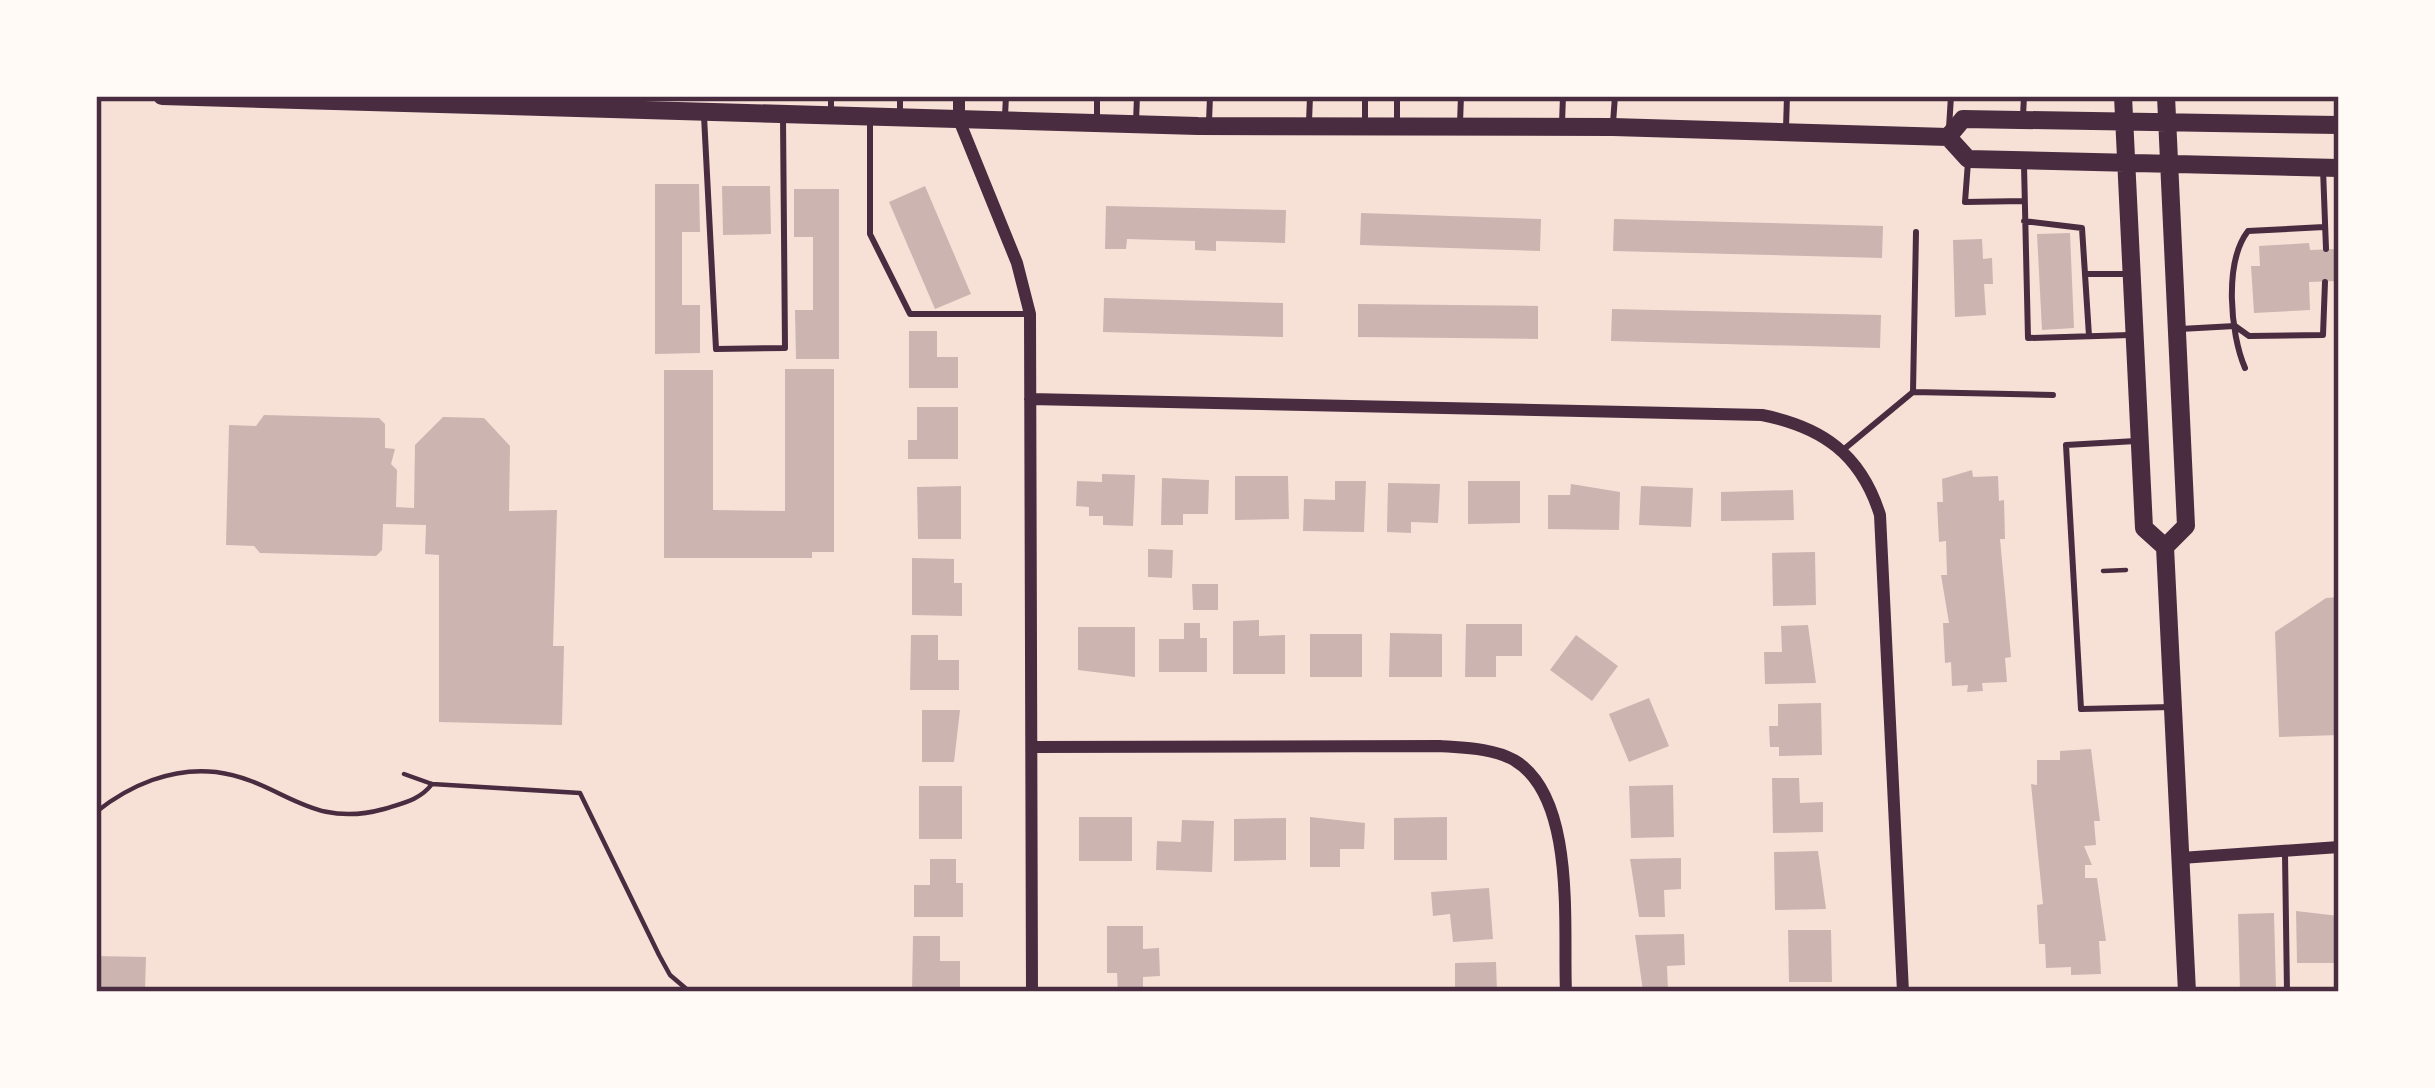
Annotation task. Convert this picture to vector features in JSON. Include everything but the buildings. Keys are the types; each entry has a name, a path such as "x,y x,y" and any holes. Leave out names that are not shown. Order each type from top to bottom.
{"main road":[{"path":"161,96 648,103 704,112 746,105 783,114 831,106 870,117 1209,126 1613,127 1948,136 1968,159 2331,168"},
{"path":"2123,96 2144,528 2165,547 2187,992"},
{"path":"2165,547 2186,526 2166,96"},
{"path":"1948,136 1963,119 2339,125"}],"street":[{"path":"959,96 959,120 1017,263 1030,314 1032,992"},
{"path":"1030,399 1762,415 1798,422 1844,450 1860,468 1880,515 1903,992"},
{"path":"1032,747 1440,746 1502,754 1532,775 1555,813 1566,992"},
{"path":"2181,858 2339,847"}],"lane":[{"path":"900,118 901,96"},
{"path":"1004,121 1006,96"},
{"path":"1097,96 1097,123"},
{"path":"1136,124 1137,96"},
{"path":"1209,126 1210,96"},
{"path":"1309,126 1310,96"},
{"path":"1365,96 1365,126"},
{"path":"1397,96 1397,126"},
{"path":"1460,127 1461,96"},
{"path":"1562,127 1563,96"},
{"path":"1613,127 1615,96"},
{"path":"1786,132 1787,96"},
{"path":"1948,136 1952,96"},
{"path":"2023,119 2024,96"},
{"path":"704,112 716,349 785,348 783,114"},
{"path":"870,117 869,234 910,314 1030,314"},
{"path":"1968,159 1965,202 2024,201"},
{"path":"2024,161 2028,338 2135,335"},
{"path":"2326,249 2331,168"},
{"path":"2024,221 2082,228 2090,336"},
{"path":"2245,368 2236,326 2235,248 2248,231 2324,227"},
{"path":"1913,392 1916,232"},
{"path":"2085,274 2132,274"},
{"path":"2177,329 2236,326 2249,337 2323,335 2325,282"},
{"path":"1844,450 1913,392 2053,395"},
{"path":"2140,441 2066,446 2081,709 2173,707"},
{"path":"2285,851 2287,992"}],"path":[{"path":"2103,571 2126,570"},
{"path":"96,812 138,785 190,772 245,779 332,815 356,816 413,800 432,784"},
{"path":"404,774 432,784 580,793 670,975 690,992"}]}
